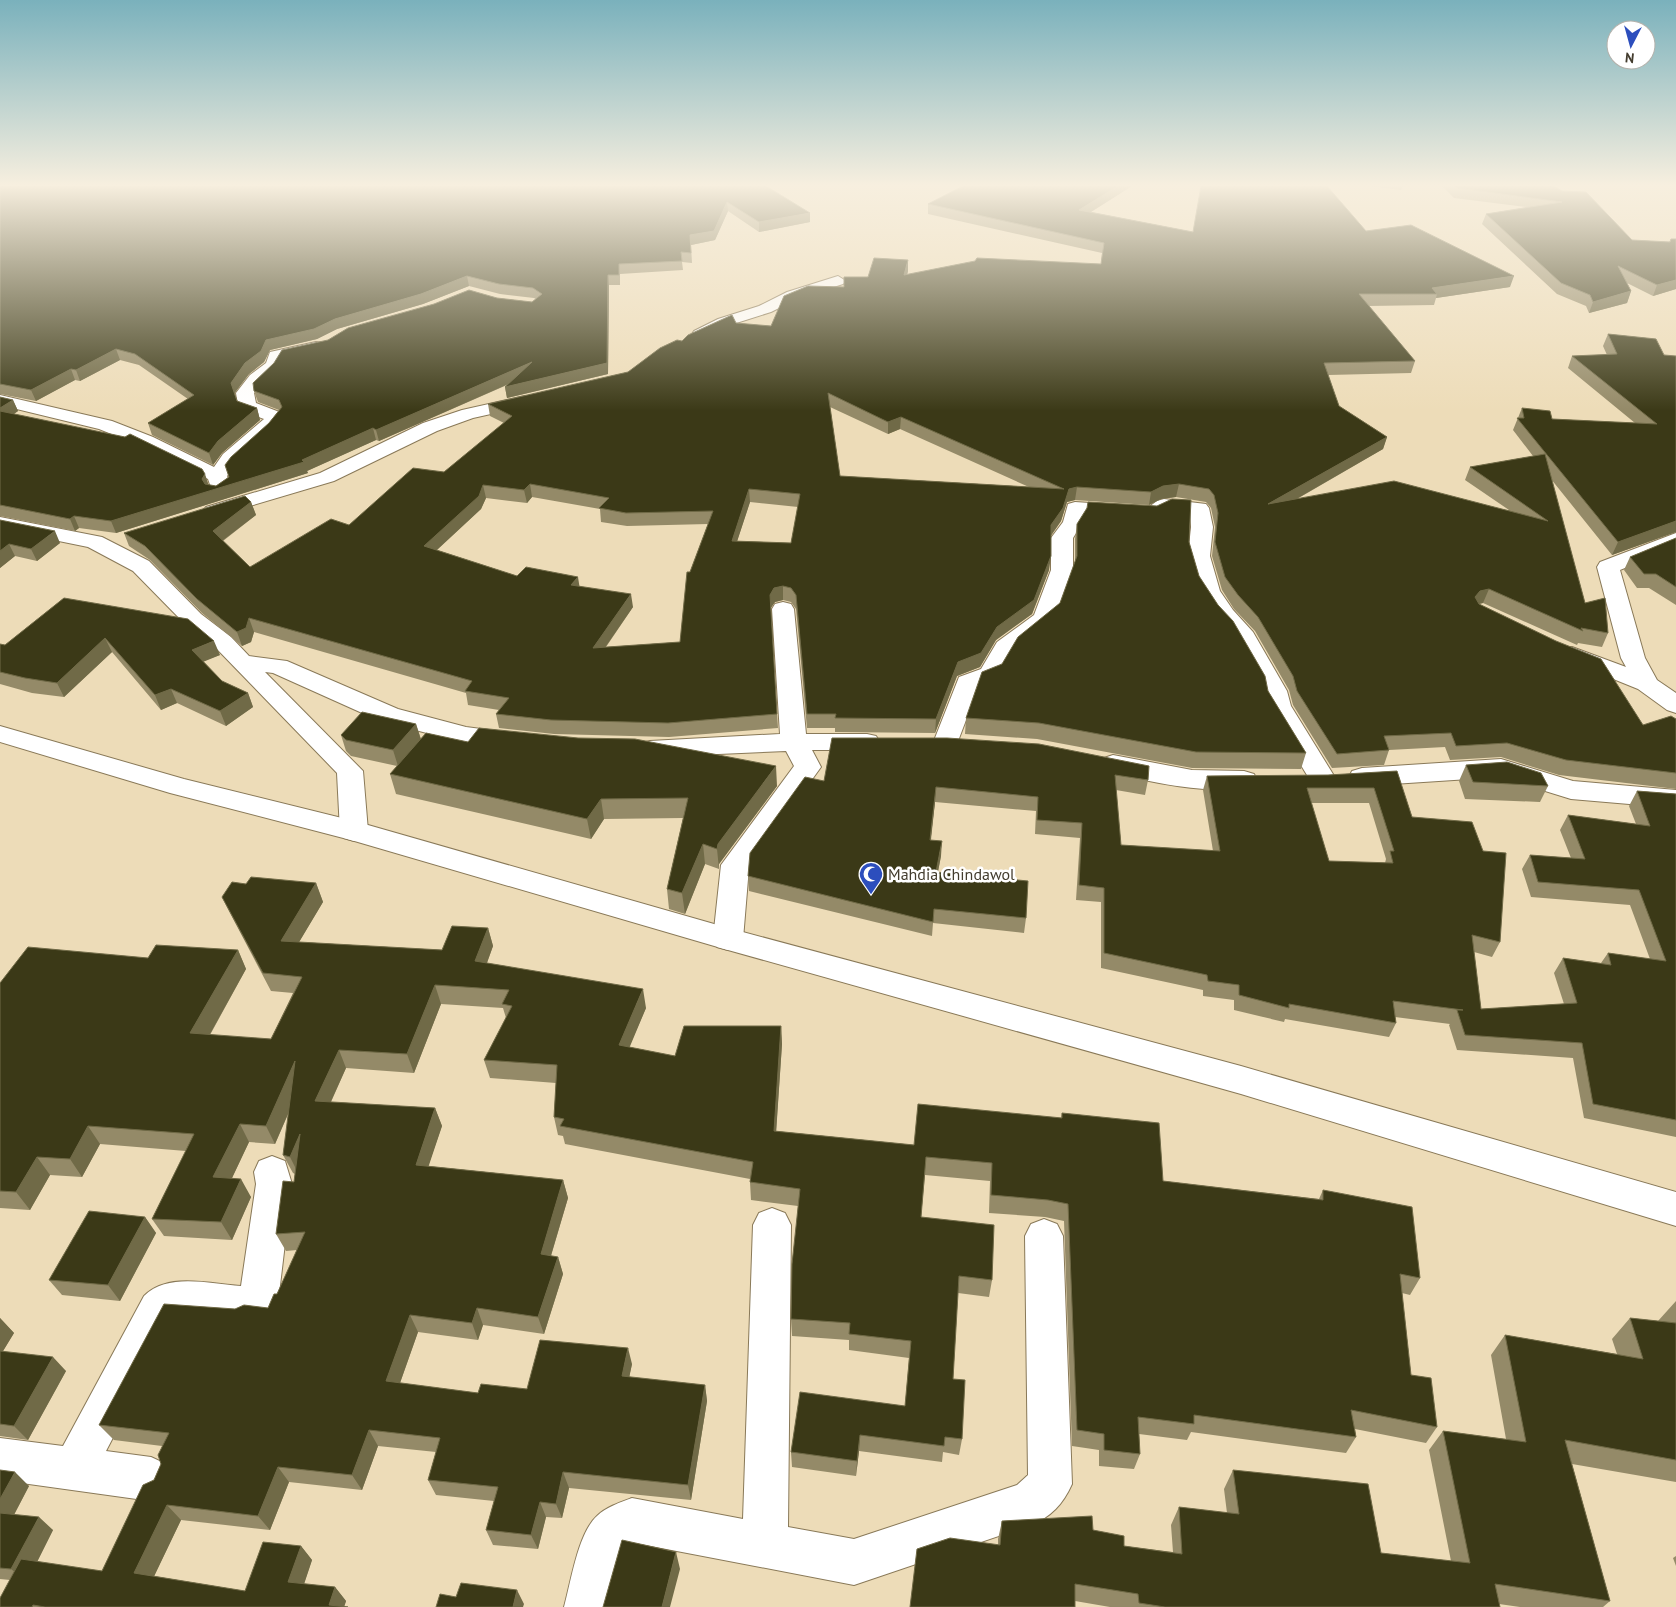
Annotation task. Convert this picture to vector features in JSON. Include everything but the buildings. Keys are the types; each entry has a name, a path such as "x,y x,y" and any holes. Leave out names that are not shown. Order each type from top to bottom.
{"street":[{"path":"688,339 724,322 765,309 793,295 838,281"},
{"path":"217,476 230,458 269,426 275,417 247,406 245,393 256,379 274,365 276,356 324,345 331,341"},
{"path":"0,400 105,425 146,441 217,476 222,488 196,508 197,515 327,477 430,427 468,414 545,396"},
{"path":"973,745 936,743 968,682 990,674 1005,647 1044,618 1062,570 1062,538 1073,522 1076,508 1154,513 1164,505 1199,508 1202,528 1199,556 1209,591 1224,614 1241,632 1275,691 1278,706 1323,779"},
{"path":"0,523 94,542 141,566 193,619 223,642 350,771 354,831"},
{"path":"103,546 130,537"},
{"path":"1647,684 1633,658 1608,566 1676,539"},
{"path":"728,939 735,865 808,767 794,742 783,609"},
{"path":"1550,644 1647,684 1676,705"},
{"path":"242,663 278,666 389,715 466,735 533,743"},
{"path":"0,734 180,787 354,831 728,939 1241,1080 1676,1209"},
{"path":"625,749 680,749 794,742 889,742"},
{"path":"1085,758 1192,779 1266,780"},
{"path":"1294,780 1501,768 1571,790 1676,799"},
{"path":"74,1468 158,1310 166,1301 176,1300 246,1306 255,1302 259,1294 273,1193 272,1172"},
{"path":"765,1544 772,1225"},
{"path":"587,1607 604,1543 613,1530 632,1520 854,1562 1031,1503 1050,1484 1044,1236"},
{"path":"0,1459 151,1479"}],"place":[{"name":"Mahdia Chindawol","path":"871,895"}]}
